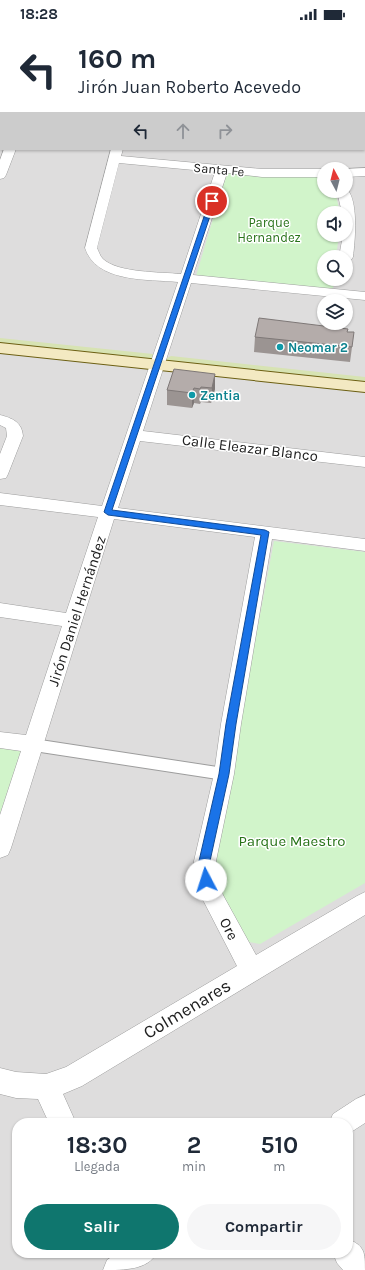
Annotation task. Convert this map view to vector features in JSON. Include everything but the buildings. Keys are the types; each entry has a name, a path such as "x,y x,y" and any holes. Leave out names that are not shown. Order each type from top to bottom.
{"main road":[{"path":"0,335 365,387"},
{"path":"0,348 365,373"}],"street":[{"path":"0,175 10,150"},
{"path":"115,154 91,248 93,256 106,268 121,272 338,294 340,286"},
{"name":"Santa Fe","path":"115,154 222,169 282,174 317,173"},
{"name":"Jirón Daniel Hernández","path":"0,848 108,512 222,169"},
{"path":"353,173 365,172"},
{"path":"345,198 350,214 347,250"},
{"path":"353,295 365,296"},
{"path":"0,420 11,424 15,429 15,436 0,474"},
{"name":"Calle Eleazar Blanco","path":"134,435 365,462"},
{"path":"0,499 365,545"},
{"name":"Ore","path":"252,970 214,900 206,880 205,861 224,774 231,724 265,532"},
{"path":"0,610 73,621"},
{"path":"0,740 224,774"},
{"name":"Colmenares","path":"0,1081 16,1085 46,1086 73,1077 365,903"},
{"path":"46,1086 61,1118"},
{"path":"350,1118 365,1108"},
{"path":"351,1258 356,1264 365,1269"}],"shaded area":[{"path":"0,150 365,150 365,1270 0,1270"}],"green space":[{"name":"Parque Hernandez","path":"227,172 317,177 317,198 337,198 338,206 317,206 317,242 338,242 337,250 317,250 317,286 333,286 333,289 196,276"},
{"path":"0,338 153,354 154,356 153,360 0,345"},
{"path":"171,356 365,377 365,384 166,361 167,358"},
{"name":"Parque Maestro","path":"274,541 365,552 365,883 260,944 249,942 223,899 215,880 214,859"},
{"path":"0,748 21,751 0,814"}],"place":[{"name":"Neomar 2","path":"280,347"},
{"name":"Zentia","path":"192,395"}],"route":[{"path":"206,880 205,861 224,774 231,724 265,532 108,512 212,201"}]}
